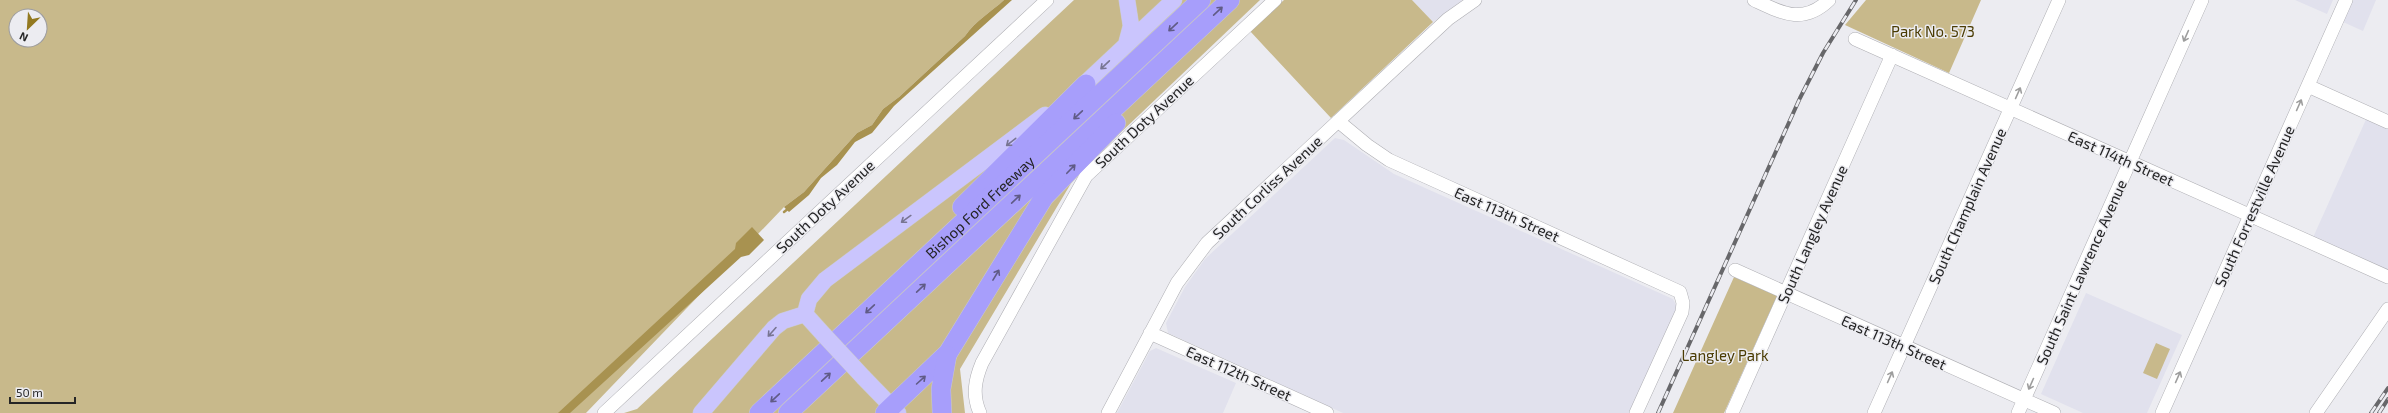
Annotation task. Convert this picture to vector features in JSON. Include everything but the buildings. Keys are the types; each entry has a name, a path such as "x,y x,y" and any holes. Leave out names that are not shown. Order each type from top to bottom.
{"highway":[{"name":"Bishop Ford Freeway","path":"759,413 1201,0"},
{"name":"Bishop Ford Freeway","path":"788,413 1230,0"},
{"path":"891,411 948,353 1044,197 1158,80 1186,41"},
{"path":"888,293 916,253 1086,84"},
{"path":"942,413 940,389 948,353"}],"main road":[{"path":"1125,47 1131,26 1127,0"},
{"path":"805,314 809,299 825,280 1086,84 1174,0"},
{"path":"805,314 864,378 891,411"},
{"path":"701,413 774,328 783,321 805,314"}],"street":[{"name":"South Doty Avenue","path":"604,413 1047,0"},
{"name":"South Doty Avenue","path":"980,413 975,396 975,386 982,363 1086,176 1275,0"},
{"name":"South Corliss Avenue","path":"1108,413 1177,283 1207,243 1448,19 1475,0"},
{"path":"1754,0 1782,13 1800,15 1819,9 1829,0"},
{"name":"South Champlain Avenue","path":"1874,413 2059,0"},
{"name":"South Saint Lawrence Avenue","path":"2018,413 2202,0"},
{"name":"South Forrestville Avenue","path":"2162,413 2346,0"},
{"name":"East 114th Street","path":"1855,39 2388,277"},
{"name":"South Langley Avenue","path":"1732,413 1892,55"},
{"path":"2308,86 2388,122"},
{"name":"East 113th Street","path":"1338,121 1366,146 1389,160 1675,289 1682,296 1682,312 1636,413"},
{"name":"East 113th Street","path":"1735,270 2054,413"},
{"path":"2316,413 2388,309"},
{"name":"East 112th Street","path":"1150,333 1327,413"}],"shaded area":[{"path":"1004,0 1012,0 894,106 872,133 855,142 837,165 821,178 809,195 789,212 784,207 804,192 857,133 872,125 883,109 899,97 965,36 978,21"},
{"path":"1412,0 1463,0 1433,22"},
{"path":"2295,0 2333,0 2327,14"},
{"path":"2353,0 2376,0 2363,31 2343,22"},
{"path":"2368,115 2388,124 2388,277 2311,242"},
{"path":"1335,138 1344,140 1394,174 1673,299 1677,307 1676,311 1630,413 1343,413 1168,333 1166,323 1185,287 1205,259"},
{"path":"752,227 764,240 749,255 741,257 570,413 558,413 735,249 736,243"},
{"path":"2086,293 2182,335 2147,413 2083,413 2041,394"},
{"path":"1156,348 1236,383 1223,413 1117,413 1150,351"}],"green space":[{"path":"0,0 1004,0 978,21 965,36 899,97 883,109 872,125 857,133 804,192 784,207 586,413 0,413"},
{"path":"1074,0 1260,0 1076,175 960,369 965,413 624,413 637,409"},
{"path":"1284,0 1412,0 1433,22 1331,118 1250,31"},
{"name":"Park No. 573","path":"1866,0 1981,0 1949,73 1845,25"},
{"name":"Langley Park","path":"1734,277 1777,296 1724,413 1673,413"},
{"path":"2156,343 2170,349 2157,379 2143,373"}],"waterway":[{"path":"784,212 789,208"}],"railway":[{"path":"1658,413 1800,98 1823,53 1856,0"},
{"path":"2371,413 2388,388"},
{"path":"2379,413 2388,399"}]}
